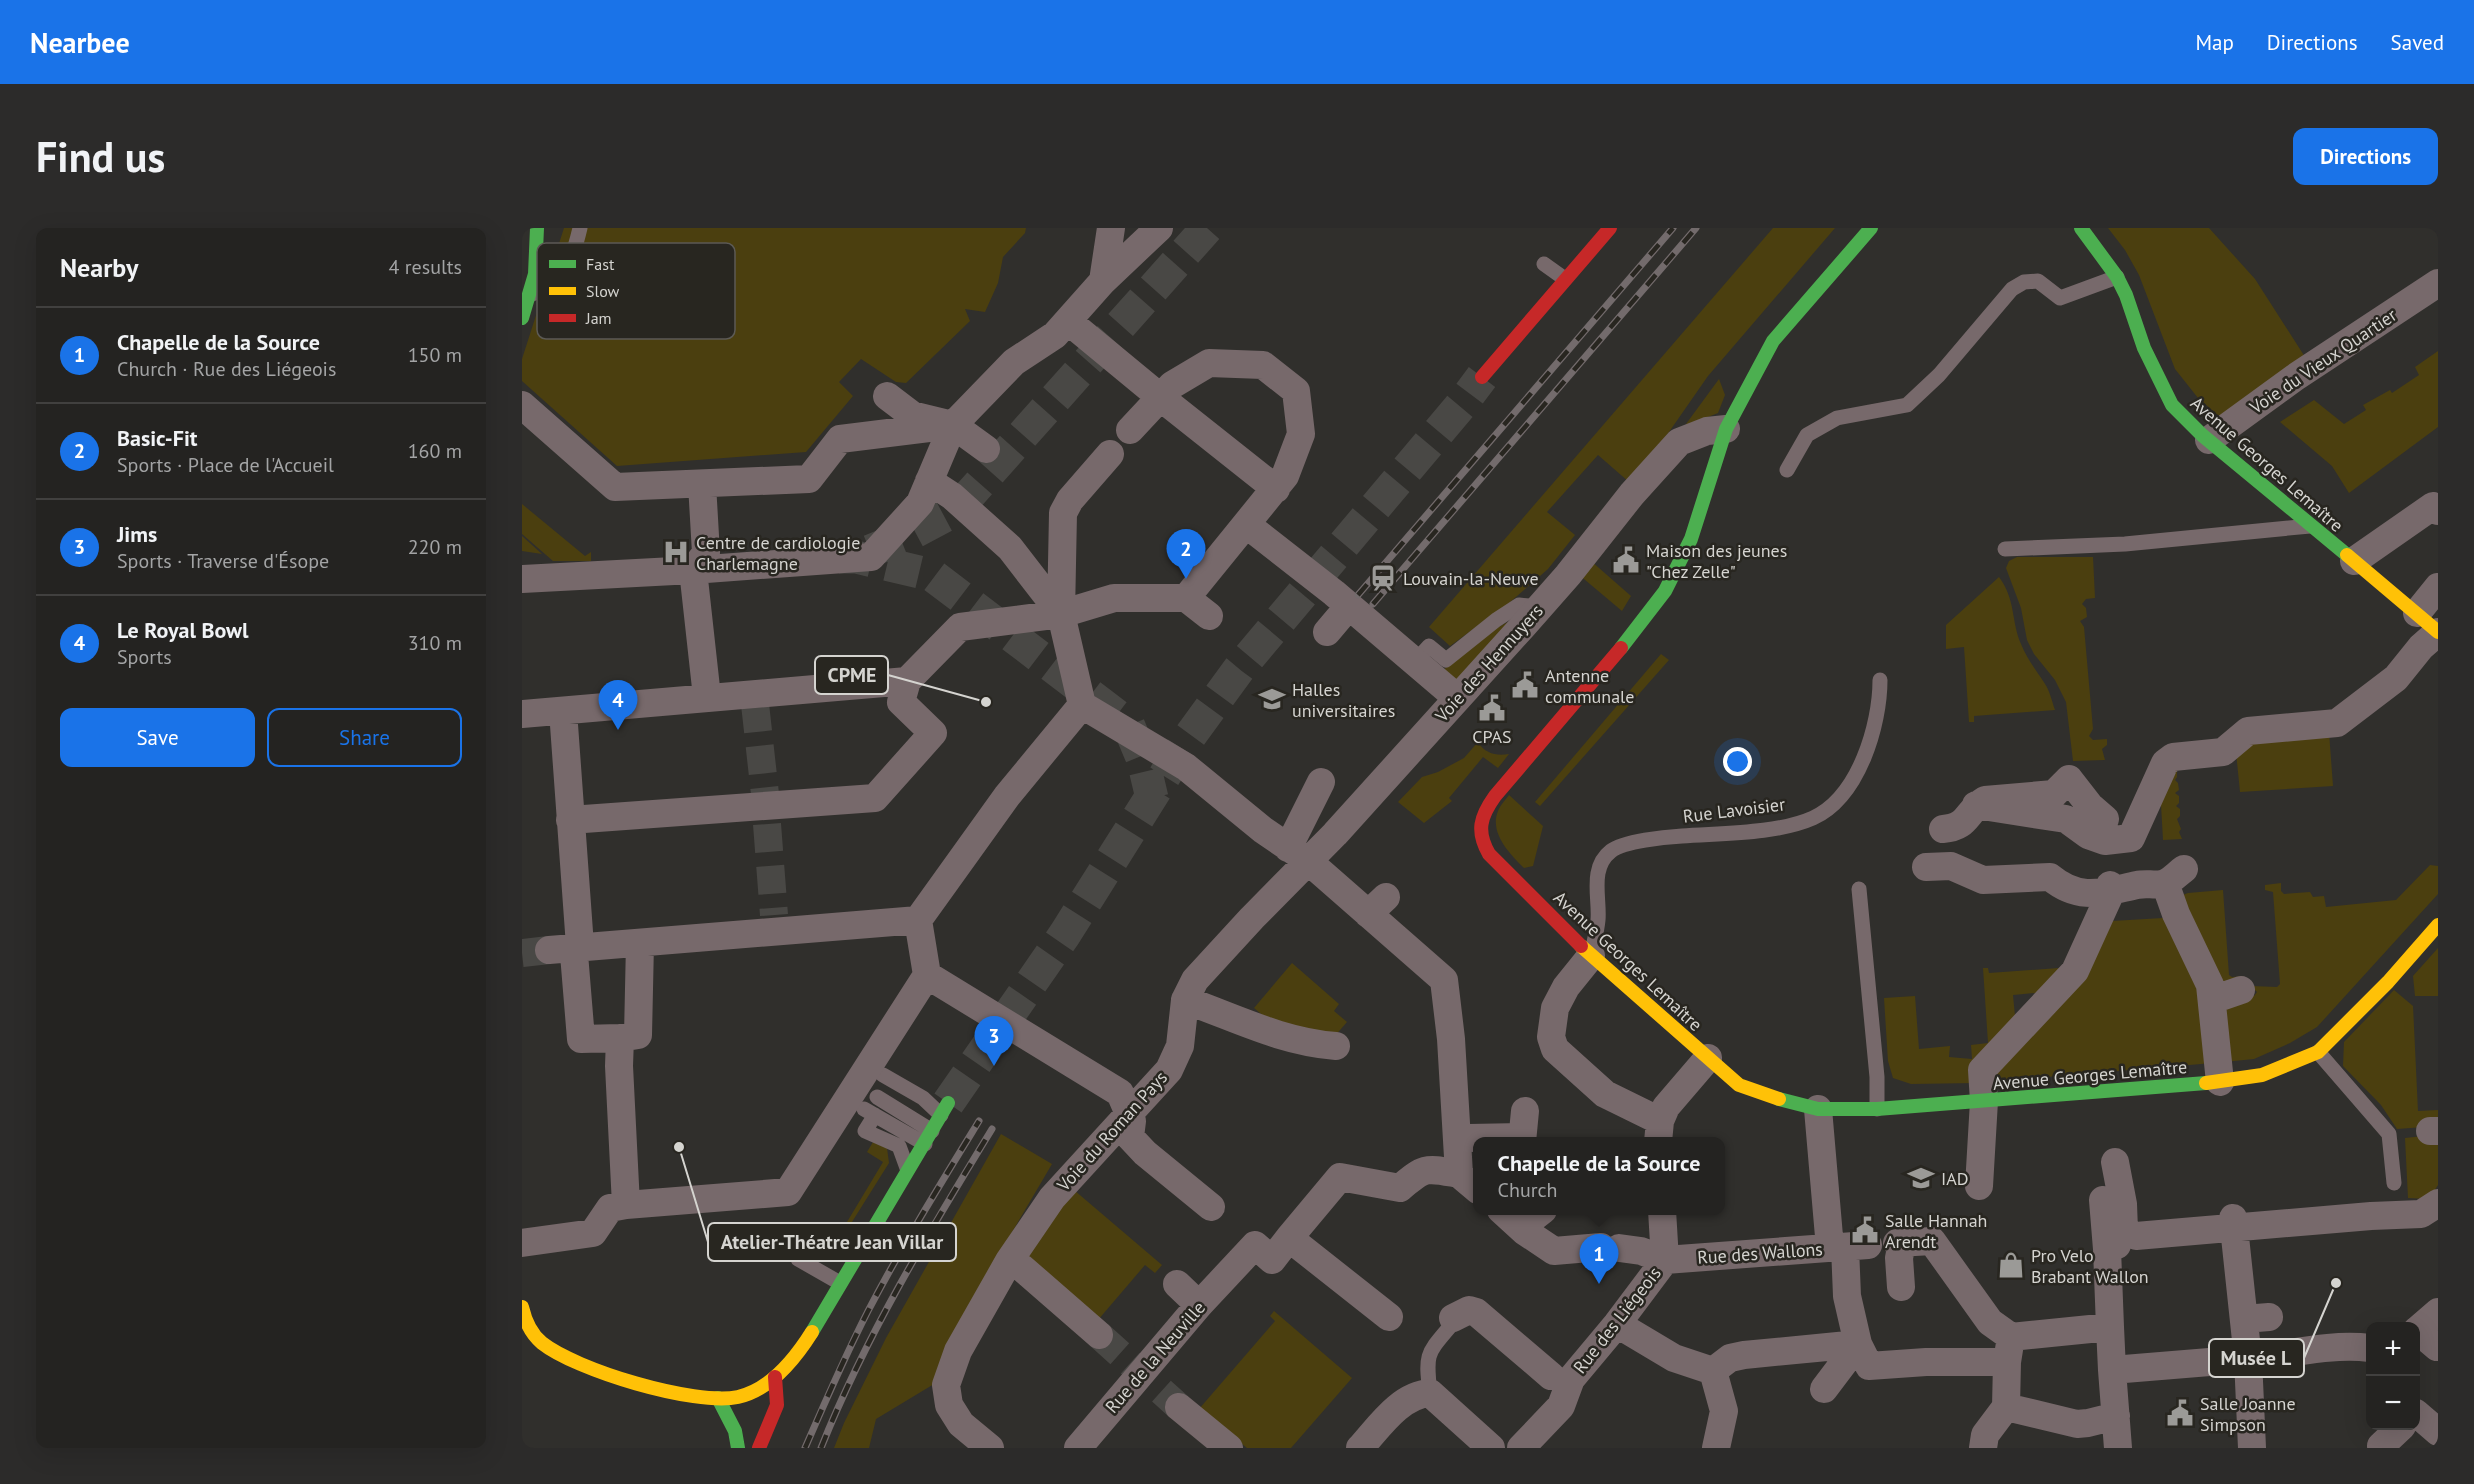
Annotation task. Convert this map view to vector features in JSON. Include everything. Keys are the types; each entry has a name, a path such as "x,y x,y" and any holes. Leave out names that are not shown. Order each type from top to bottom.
{"street":[{"path":"537,228 537,243"},
{"path":"1103,281 1111,228"},
{"path":"522,579 871,557 921,503 953,425 1014,362 1062,328 1103,281 1159,228"},
{"path":"1482,377 1610,228"},
{"name":"Avenue Georges Lemaître","path":"1872,228 1773,341 1726,429 1691,539 1665,591 1636,630 1495,796 1480,820 1480,838 1489,854 1591,956 1739,1085 1760,1094 1818,1109 1877,1109 1984,1101 2220,1082 2262,1075 2318,1052 2388,982 2438,925"},
{"name":"Avenue Georges Lemaître","path":"2081,228 2117,277 2126,295 2144,348 2172,405 2209,440 2438,632"},
{"path":"522,318 532,294 537,272"},
{"name":"Voie du Vieux Quartier","path":"2209,440 2296,376 2438,283"},
{"path":"1062,328 1163,385 1263,510 1349,606 1449,691 1455,700"},
{"path":"1130,430 1163,385 1209,363 1273,356 1304,381 1301,434 1285,477 1263,510 1186,597"},
{"path":"887,396 912,415 953,425 986,449"},
{"path":"522,405 615,487 809,479 840,439 953,425"},
{"name":"Voie des Hennuyers","path":"1298,854 1335,834 1540,607 1632,494 1679,442 1707,431 1726,429"},
{"path":"1110,454 1070,500 1057,507 1061,614 1082,705 1186,767 1298,854 1377,905 1439,984 1451,1039 1472,1177 1434,1170 1419,1171 1400,1188 1368,1174 1340,1177 1297,1244 1389,1317"},
{"path":"929,481 952,496 1010,548 1061,614"},
{"path":"693,570 706,553 702,484"},
{"path":"2354,561 2433,506 2438,511"},
{"path":"693,570 710,636 707,697"},
{"path":"2417,613 2438,587"},
{"path":"570,820 648,808 766,808 875,798 902,764 933,733 901,702 907,681 960,627 1061,614 1114,597 1186,597 1209,616"},
{"path":"1327,632 1349,606"},
{"path":"1926,867 1951,866 1983,880 2050,877 2078,892 2106,857 2131,838 2165,763 2173,757 2223,752 2248,731 2337,723 2397,678 2421,647 2438,632"},
{"path":"522,714 707,697 754,699 907,681"},
{"path":"522,1243 593,1233 610,1208 782,1179 927,975 918,920 1003,792 1082,705"},
{"path":"563,711 570,820 580,871 580,948 574,954 581,1039 621,1038 638,1035 640,942"},
{"path":"1943,829 1956,828 1962,824 1976,805 1985,800 2054,794 2069,779 2106,857 2075,971 1982,1070 1984,1101 1979,1186"},
{"path":"1322,782 1298,854 1190,990 1242,1024 1307,1044 1336,1046"},
{"path":"1976,805 2066,819 2088,835 2106,857 2139,884 2175,876 2176,914 2210,985 2220,1082"},
{"path":"549,950 640,942 814,918 918,920"},
{"path":"1591,956 1566,987 1555,1008 1551,1037 1555,1050 1605,1094 1659,1131 1666,1107 1708,1058"},
{"path":"927,975 1043,1035 1120,1092 1130,1116 1130,1137 1145,1153 1211,1207"},
{"name":"Voie du Roman Pays","path":"990,1448 961,1424 949,1405 946,1385 958,1351 1009,1261 1052,1198 1130,1116 1169,1070 1180,1046 1190,990"},
{"path":"2212,1000 2241,990"},
{"path":"621,1038 627,1066 626,1205"},
{"path":"522,1307 525,1319 540,1341 557,1353 582,1365 696,1397 735,1398 760,1388 794,1358 945,1109"},
{"path":"1818,1109 1847,1247 1847,1296 1858,1344 1869,1366 1963,1361 2109,1327"},
{"path":"2006,1407 2092,1436 2116,1416 2109,1327 2112,1247 2099,1164 2117,1162 2125,1204 2124,1230 2136,1236 2233,1223 2421,1214 2438,1203"},
{"name":"Rue des Liégeois","path":"1521,1448 1561,1406 1571,1379 1617,1324 1665,1260 1662,1215"},
{"name":"Rue des Wallons","path":"1531,1218 1554,1251 1610,1247 1641,1251 1665,1260 1847,1247"},
{"path":"2233,1223 2257,1318 2248,1359 2252,1448"},
{"path":"1901,1287 1899,1243 1932,1241 2009,1349 2006,1407 1984,1435 1983,1448"},
{"name":"Rue de la Neuville","path":"1078,1448 1199,1305 1235,1267 1251,1242 1272,1260 1297,1244"},
{"path":"1009,1261 1030,1275 1099,1335"},
{"path":"1177,1284 1199,1305"},
{"path":"1451,1315 1469,1310 1476,1312 1551,1376"},
{"path":"1617,1324 1674,1358 1713,1371"},
{"path":"1713,1371 1730,1358 1744,1355 1858,1344"},
{"path":"1824,1389 1858,1344"},
{"path":"2112,1370 2248,1359 2272,1354 2353,1346 2366,1348"},
{"path":"1713,1371 1724,1411 1716,1448"},
{"path":"759,1448 777,1405 775,1377"},
{"path":"1360,1448 1408,1399 1417,1394 1430,1393 1491,1448"},
{"path":"718,1398 735,1431 738,1448"},
{"path":"1179,1407 1229,1448"},
{"path":"2420,1417 2438,1432"},
{"path":"2381,1446 2397,1430"},
{"path":"2404,1430 2409,1448"}],"lane":[{"path":"576,243 580,228"},
{"path":"1544,264 1565,279"},
{"path":"1787,470 1808,435 1837,418 1907,405 1939,375 2012,289 2024,282 2038,281 2060,298 2117,277"},
{"path":"532,294 537,292"},
{"path":"2005,549 2125,544 2312,526"},
{"path":"1419,657 1428,646 1446,660 1496,620 1519,605 1540,607"},
{"name":"Rue Lavoisier","path":"1591,956 1598,920 1597,880 1601,866 1612,850 1653,838 1772,828 1818,815 1843,793 1857,773 1877,714 1880,680"},
{"path":"1858,889 1878,1077 1877,1109"},
{"path":"2318,1052 2389,1134 2394,1183"},
{"path":"883,1075 945,1109"},
{"path":"877,1097 928,1137"},
{"path":"909,1170 899,1146 865,1131 870,1112 928,1137"},
{"path":"798,1259 840,1283"},
{"path":"1430,1393 1426,1362 1432,1348 1453,1323 1451,1315"}],"shaded area":[{"path":"564,228 1026,228 1025,233 1003,257 998,283 985,312 965,309 970,321 906,383 896,382 861,359 839,382 853,396 806,452 617,466 522,381 522,359 537,312 537,339 735,339 735,243 559,243"},
{"path":"1773,228 1835,228 1708,376 1669,432 1629,482 1598,455 1547,512 1575,535 1548,569 1509,603 1450,646 1429,627"},
{"path":"2108,228 2209,228 2255,279 2305,357 2220,417 2198,398 2175,369 2139,275 2125,250"},
{"path":"2438,351 2438,427 2349,493 2332,466 2280,422 2314,400 2344,424 2366,410 2363,405 2390,390 2392,393 2419,375 2415,367"},
{"path":"1719,379 1725,395 1718,413 1686,424"},
{"path":"522,504 585,556 591,552 591,561 553,561 522,534"},
{"path":"522,536 542,554 522,551"},
{"path":"2017,557 2093,557 2095,598 2086,599 2082,604 2086,608 2087,617 2080,621 2084,627 2093,729 2089,736 2093,740 2107,739 2107,745 2102,749 2105,760 2073,761 2066,702 2055,680 2034,654 2027,640 2021,608 2006,568 2009,561"},
{"path":"1591,561 1631,596 1622,611 1578,574"},
{"path":"1999,577 2011,602 2021,644 2047,687 2055,710 1974,716 1974,722 1969,722 1964,647 1946,649 1946,625"},
{"path":"1515,618 1452,686 1438,674 1497,628"},
{"path":"1661,654 1669,660 1540,806 1535,802"},
{"path":"2329,732 2333,786 2240,792 2236,752 2249,737"},
{"path":"1478,742 1492,753 1509,754 1498,768 1483,757 1449,798 1452,801 1424,823 1398,802 1422,777 1438,772 1464,758"},
{"path":"2177,767 2175,780 2179,790 2175,793 2179,796 2179,803 2176,806 2180,809 2180,816 2177,819 2182,839 2163,840 2160,787"},
{"path":"1509,795 1543,826 1533,866 1524,868 1507,850 1496,827 1498,811"},
{"path":"2430,865 2438,866 2438,894 2317,1027 2290,1043 2254,1059 2224,1062 2220,1000 2254,996 2257,992 2251,986 2277,987 2280,984 2273,892 2265,890 2265,885 2281,883 2281,891 2284,894 2310,892 2313,897 2324,896 2326,907 2396,900"},
{"path":"2223,890 2229,975 2244,976 2220,995 2177,897 2188,893"},
{"path":"2163,918 2207,986 2213,1063 1989,1082 2112,921"},
{"path":"2438,948 2438,996 2415,996 2413,976"},
{"path":"1292,963 1339,1004 1334,1011 1347,1022 1334,1037 1272,1023 1254,1008"},
{"path":"1983,968 1988,968 1989,973 2059,968 2046,992 2013,995 2016,1027 1976,1083 1911,1084 1893,1078 1888,1061 1884,998 1915,996 1919,1049 1950,1046 1949,1057 1972,1059 1971,1045 1988,1043"},
{"path":"2394,990 2413,1006 2418,1111 2438,1110 2438,1126 2397,1129 2381,1105 2343,1066 2344,1042"},
{"path":"1001,1134 1052,1164 998,1256 939,1381 876,1419 869,1448 834,1448 886,1338"},
{"path":"2433,1135 2438,1144 2438,1185 2429,1199 2408,1198 2405,1138"},
{"path":"873,1142 887,1148 889,1163 830,1257 823,1262 883,1162 867,1152"},
{"path":"1074,1190 1162,1265 1155,1273 1145,1265 1098,1320 1023,1256"},
{"path":"1274,1311 1352,1378 1291,1448 1247,1448 1199,1409 1275,1321 1270,1316"}],"tunnel":[{"path":"870,551 907,536 956,510 1207,228"},
{"path":"948,1103 1065,934 1187,740 1239,669 1482,377"},
{"path":"839,557 856,557 932,575 1128,724 1143,760 1152,798"},
{"path":"755,704 765,794"},
{"path":"767,824 774,915"},
{"path":"522,953 549,950"},
{"path":"1099,1335 1179,1407"}],"railway":[{"path":"1358,595 1673,228"},
{"path":"1373,604 1696,228"},
{"path":"805,1448 868,1311 979,1121"},
{"path":"821,1448 878,1325 922,1245 992,1129"}],"traffic: fast":[{"path":"522,318 535,274 537,228"},
{"path":"1621,648 1665,591 1691,539 1726,429 1773,341 1871,228"},
{"path":"2081,228 2117,277 2126,295 2144,348 2172,405 2202,435 2347,555"},
{"path":"1779,1099 1818,1109 1877,1109 2206,1083"},
{"path":"812,1332 948,1103"},
{"path":"718,1398 735,1431 738,1448"}],"traffic: slow":[{"path":"2347,555 2438,632"},
{"path":"2206,1083 2262,1075 2318,1052 2388,982 2438,925"},
{"path":"1581,946 1739,1085 1779,1099"},
{"path":"522,1307 529,1326 538,1339 558,1353 636,1384 694,1396 738,1397 761,1388 790,1363 812,1332"}],"traffic: jam":[{"path":"1482,377 1610,228"},
{"path":"1581,946 1489,854 1481,831 1483,818 1495,796 1621,648"},
{"path":"759,1448 777,1405 775,1377"}],"place":[{"name":"Centre de cardiologie Charlemagne","path":"676,552"},
{"name":"Maison des jeunes \"Chez Zelle\"","path":"1626,560"},
{"name":"Louvain-la-Neuve","path":"1383,578"},
{"name":"Basic-Fit","path":"1186,579"},
{"name":"Antenne communale","path":"1525,685"},
{"name":"Halles universitaires","path":"1272,699"},
{"name":"CPME","path":"986,702"},
{"name":"CPAS","path":"1492,708"},
{"name":"Le Royal Bowl","path":"618,730"},
{"name":"Jims","path":"994,1066"},
{"name":"Atelier-Théatre Jean Villar","path":"679,1147"},
{"name":"IAD","path":"1921,1178"},
{"name":"Salle Hannah Arendt","path":"1865,1230"},
{"name":"Pro Velo Brabant Wallon","path":"2011,1265"},
{"name":"Musée L","path":"2336,1283"},
{"name":"Chapelle de la Source","path":"1599,1284"},
{"name":"Salle Joanne Simpson","path":"2180,1413"}]}
